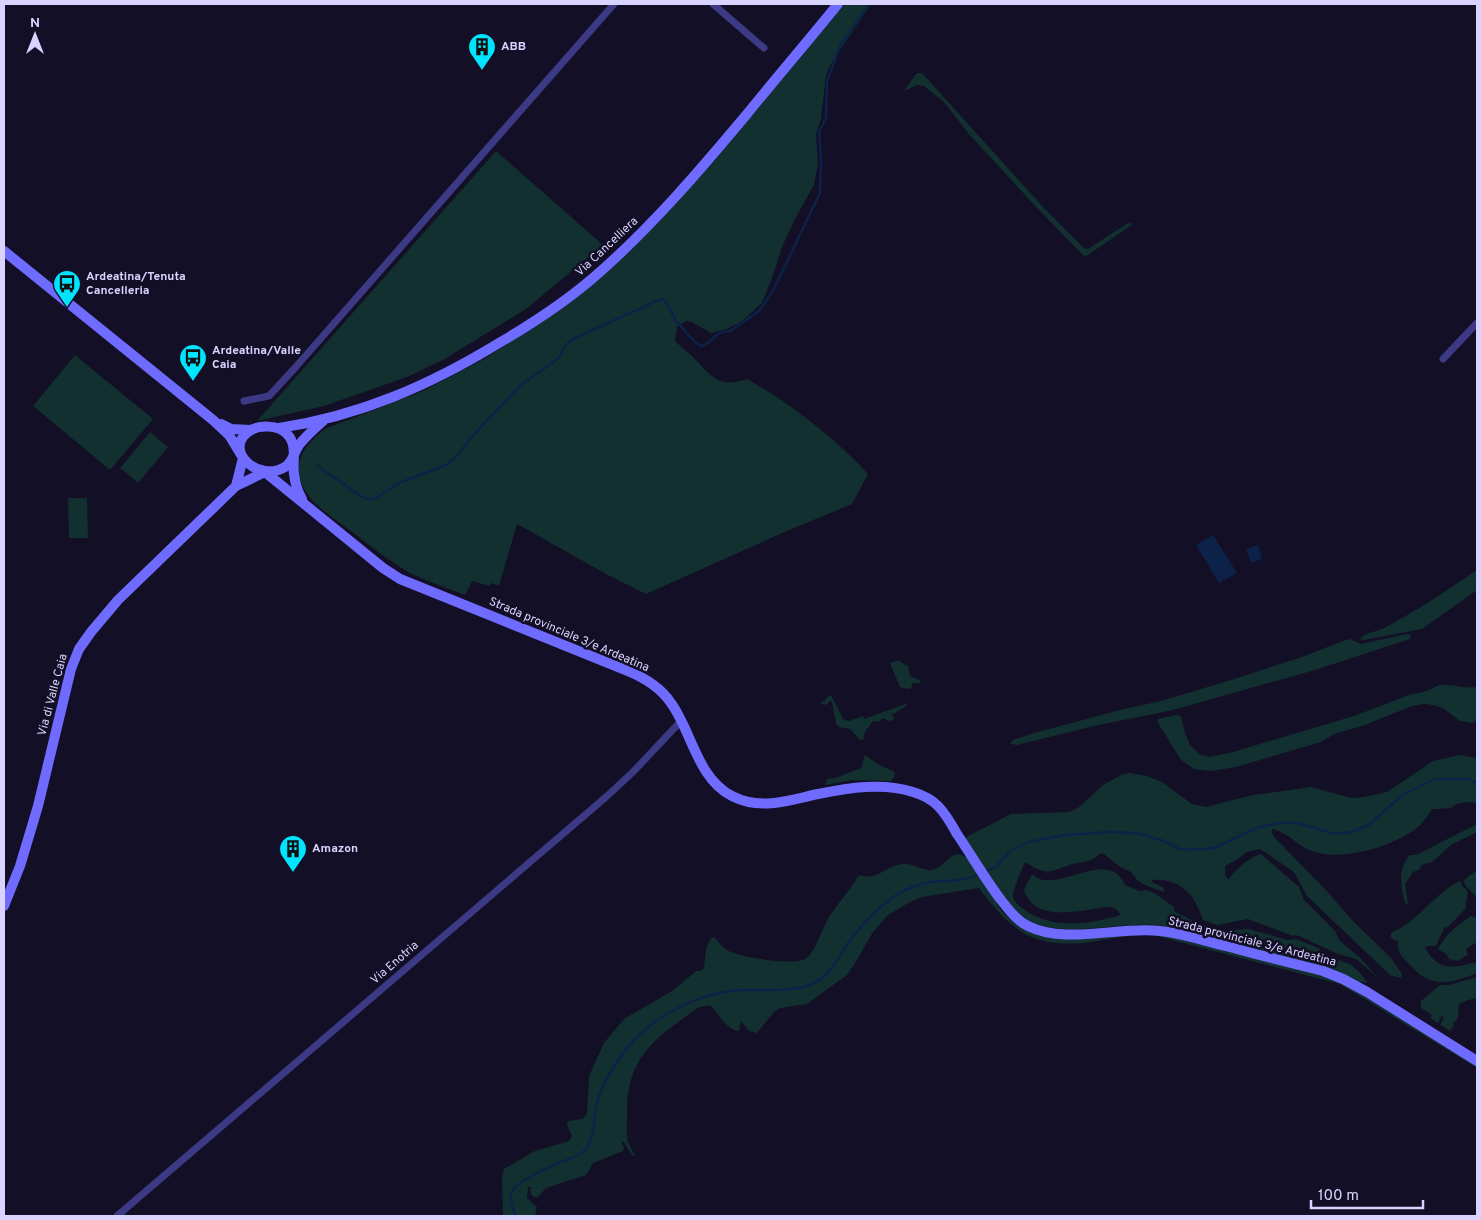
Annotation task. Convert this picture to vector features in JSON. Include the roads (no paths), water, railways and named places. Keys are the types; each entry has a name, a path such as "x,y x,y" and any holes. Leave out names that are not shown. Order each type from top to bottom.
{"main road":[{"name":"Via Cancelliera","path":"280,428 324,420 390,399 434,380 506,339 576,292 645,230 691,180 838,4"},
{"path":"4,251 213,420 229,436 243,458 252,467 265,472 284,467 290,463 294,455"},
{"path":"213,420 232,429 280,428 286,433 292,441 294,480 305,504"},
{"name":"Via Cancelliera","path":"294,455 307,436 324,420"},
{"path":"236,486 243,458 242,441 251,430"},
{"name":"Via di Valle Caia","path":"4,906 25,849 38,806 71,669 79,649 118,600 236,486 265,472"},
{"name":"Strada provinciale 3/e Ardeatina","path":"265,472 383,568 400,579 644,678 668,699 701,763 711,778 734,797 749,802 773,804 854,789 885,788 909,791 929,798 938,806 988,883 1021,922 1042,932 1066,935 1132,930 1168,932 1333,975 1367,992 1477,1061"}],"street":[{"path":"244,401 269,396 452,191 614,4"},
{"path":"713,4 764,48"},
{"path":"1443,359 1477,323"},
{"name":"Via Enotria","path":"117,1216 606,797 633,772 681,721"}],"water":[{"path":"1213,535 1237,573 1219,583 1196,545"},
{"path":"1258,545 1262,559 1251,563 1246,549"}],"waterway":[{"path":"318,466 359,495 367,499 376,498 399,483 446,465 455,458 475,433 522,384 558,359 566,345 573,339 661,299 665,300 676,321 701,346 705,345 719,333 730,331 759,311 773,291 820,193 821,161 819,132 826,118 827,81 840,46 869,4"},
{"path":"984,872 997,866 1010,851 1028,842 1066,835 1109,832 1136,833 1161,840 1180,849 1192,850 1214,848 1257,828 1279,823 1297,823 1335,834 1352,832 1370,824 1402,795 1435,779 1469,779 1477,783"},
{"path":"515,1216 511,1194 519,1184 541,1171 577,1156 585,1150 591,1140 597,1103 608,1077 629,1045 658,1020 685,1004 714,994 744,990 780,990 814,983 830,971 848,943 863,925 880,907 893,897 921,884 962,880 979,874"}],"place":[{"name":"ABB","path":"482,71"},
{"name":"Ardeatina/Tenuta Cancelleria","path":"67,308"},
{"name":"Ardeatina/Valle Caia","path":"193,382"},
{"name":"Amazon","path":"293,873"}]}
